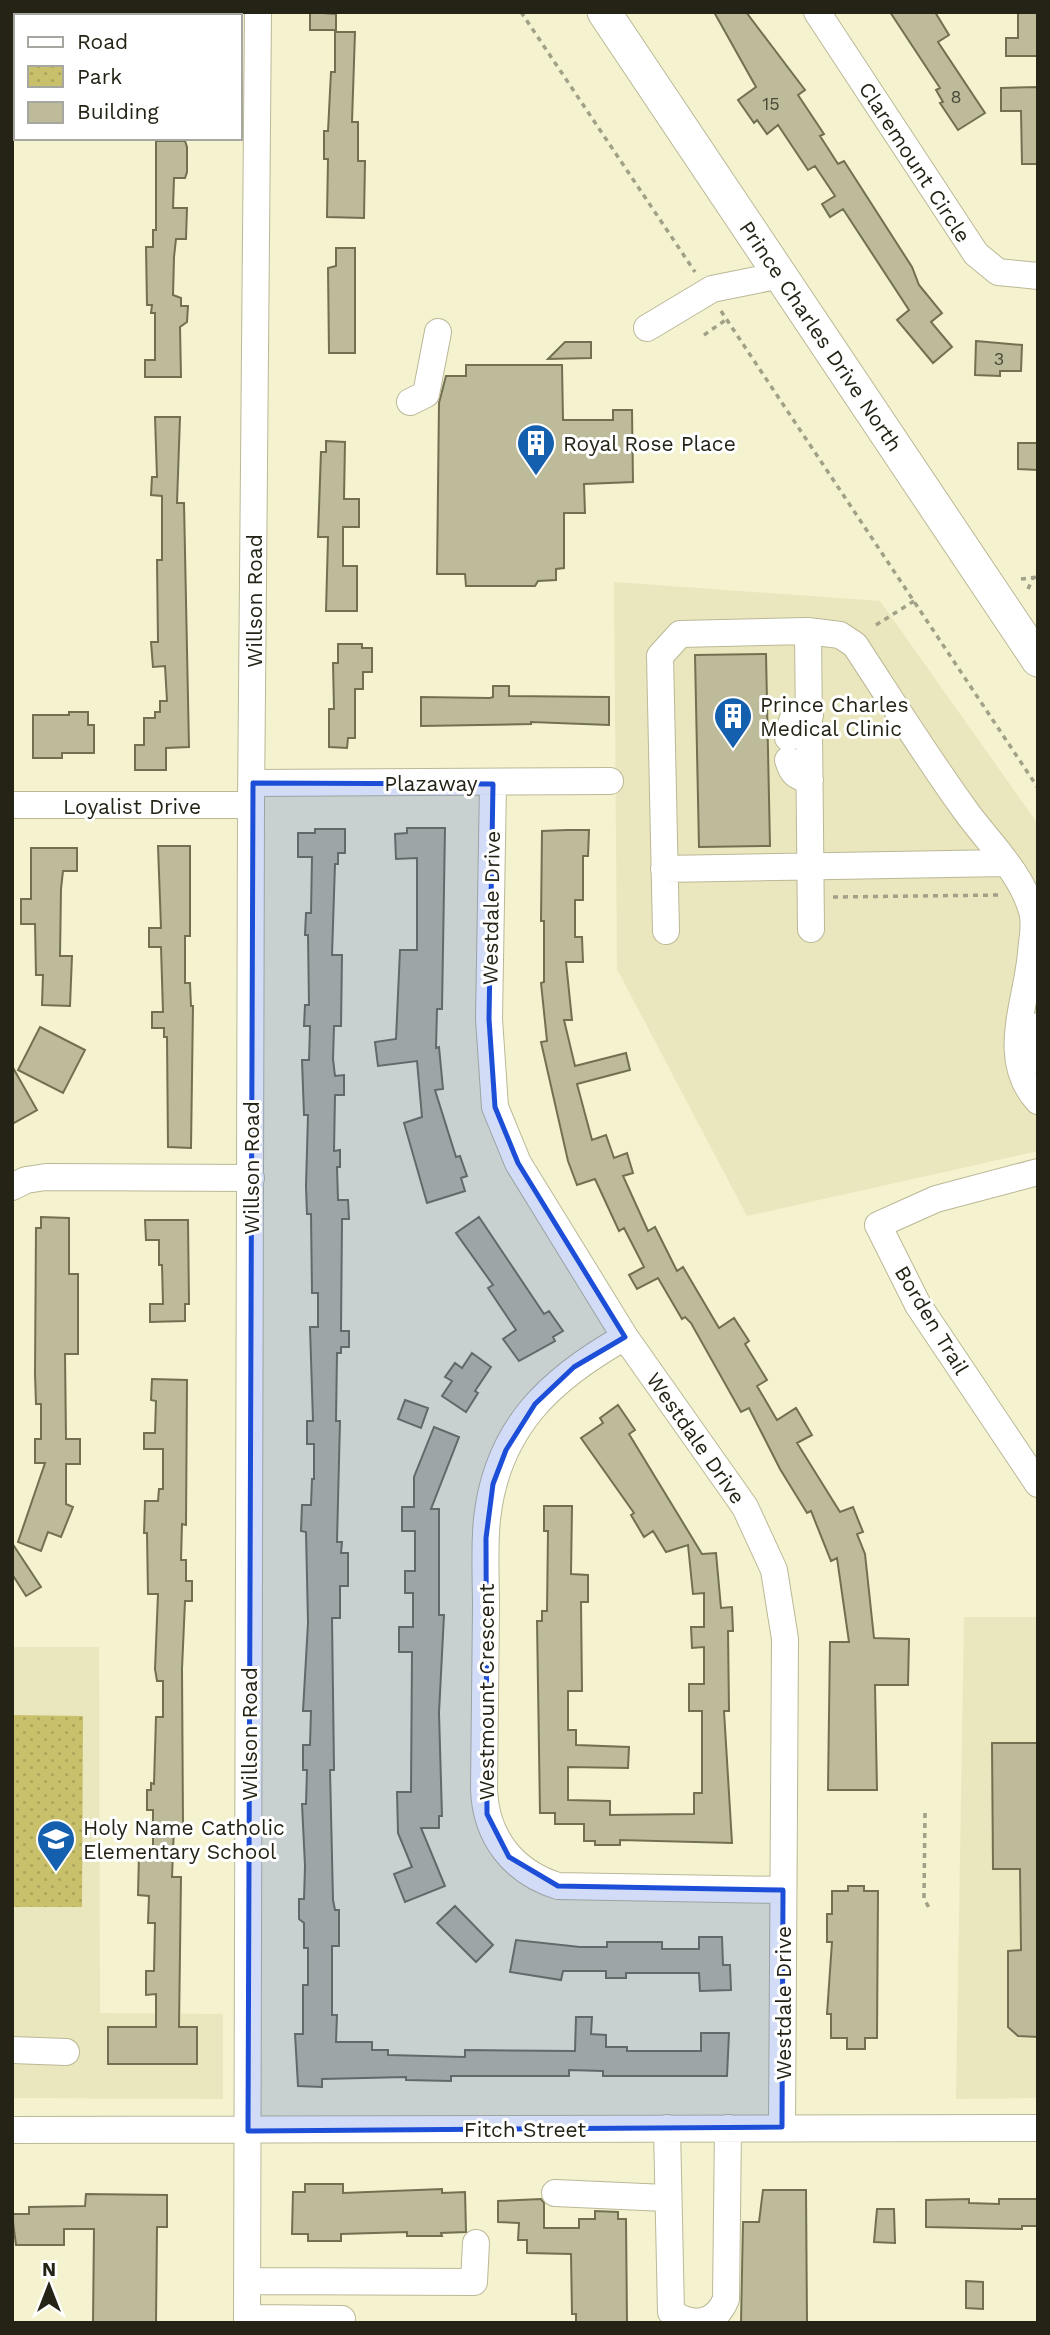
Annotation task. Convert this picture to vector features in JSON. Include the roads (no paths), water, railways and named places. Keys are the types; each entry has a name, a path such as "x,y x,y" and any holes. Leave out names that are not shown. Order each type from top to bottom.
{"main road":[{"name":"Prince Charles Drive North","path":"604,12 1038,660"}],"street":[{"name":"Willson Road","path":"247,2320 252,794 258,12"},
{"name":"Claremount Circle","path":"817,12 976,254 998,272 1038,276"},
{"path":"647,328 710,290 781,275"},
{"path":"410,402 426,394 438,332"},
{"path":"808,631 811,929"},
{"path":"666,931 660,656 663,650 680,634 808,631 841,635 855,645 969,816 1027,895 1036,932 1018,954 1023,1004 1016,1059 1024,1083 1038,1101"},
{"path":"810,715 792,721 788,749 791,772 797,778 810,780"},
{"name":"Plazaway","path":"252,794 610,781"},
{"name":"Westdale Drive","path":"493,784 489,1019 495,1107 518,1163 625,1337 745,1507 774,1570 785,1639 782,2127"},
{"name":"Loyalist Drive","path":"12,805 252,794"},
{"path":"664,869 1006,863"},
{"path":"1038,1026 1035,1045 1038,1060"},
{"name":"Borden Trail","path":"1038,1172 936,1199 878,1225 918,1305 1038,1484"},
{"path":"12,1187 26,1180 46,1177 251,1178"},
{"name":"Westmount Crescent","path":"625,1337 574,1367 535,1404 506,1450 494,1484 486,1538 487,1814 495,1837 509,1857 535,1877 558,1886 783,1890"},
{"path":"12,2050 66,2052"},
{"path":"667,2128 666,2198 671,2312 684,2322 707,2322 721,2312 726,2299 728,2128"},
{"name":"Fitch Street","path":"12,2130 1038,2128"},
{"path":"555,2193 666,2198"},
{"path":"249,2281 474,2281 476,2243"},
{"path":"247,2320 342,2319"}],"place":[{"name":"Royal Rose Place","path":"536,477"},
{"name":"Prince Charles Medical Clinic","path":"733,750"},
{"name":"Holy Name Catholic Elementary School","path":"56,1873"}]}
